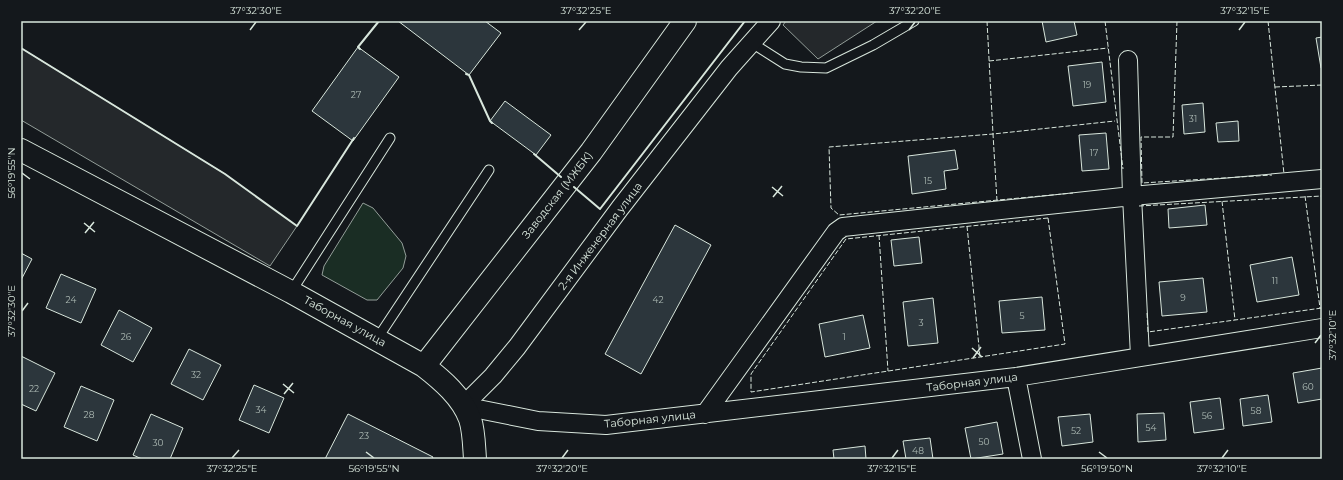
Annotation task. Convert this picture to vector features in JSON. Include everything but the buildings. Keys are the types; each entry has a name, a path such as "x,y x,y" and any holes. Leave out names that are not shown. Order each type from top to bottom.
{"street":[{"name":"Заводская (МЖБК)","path":"424,366 591,152 684,21"},
{"name":"2-я Инженерная улица","path":"463,406 493,376 517,347 620,208 729,68 771,21"},
{"path":"1128,60 1132,196 1140,356"},
{"name":"Таборная улица","path":"21,150 291,292 424,366 442,380 463,406 538,422 606,425 1016,377 1322,328"},
{"path":"705,414 836,232 844,227 1132,196 1322,179"},
{"path":"1016,377 1032,459"},
{"path":"463,406 470,419 475,459"}],"lane":[{"path":"752,43 786,64 801,67 826,68 873,45 914,21"},
{"path":"291,292 390,138"},
{"path":"377,339 489,170"}],"green space":[{"path":"363,203 373,208 402,243 406,256 403,268 377,300 367,300 322,275 324,266"}],"shaded area":[{"path":"786,21 877,21 818,59 783,25"},
{"path":"21,48 225,174 297,226 270,266 21,120"}],"fence":[{"path":"987,21 993,134 829,147 831,208 839,215 1073,193"},
{"path":"1105,21 1123,169"},
{"path":"1177,21 1173,137 1141,137 1142,183 1272,175"},
{"path":"1268,21 1284,174"},
{"path":"989,61 1108,48"},
{"path":"1275,87 1322,85"},
{"path":"997,201 993,134 1115,121"},
{"path":"1305,196 1320,308"},
{"path":"1139,206 1322,196"},
{"path":"1222,201 1235,320"},
{"path":"1048,218 1065,344 751,392 751,374 846,239 1048,218"},
{"path":"967,226 980,357"},
{"path":"879,235 888,371"},
{"path":"1147,313 1148,332 1322,308"}],"wall":[{"path":"360,49 358,47 379,21"},
{"path":"574,187 600,209 745,21"},
{"path":"21,48 225,174 297,226 354,138"},
{"path":"466,74 469,75 492,123"},
{"path":"534,154 561,177"}]}
